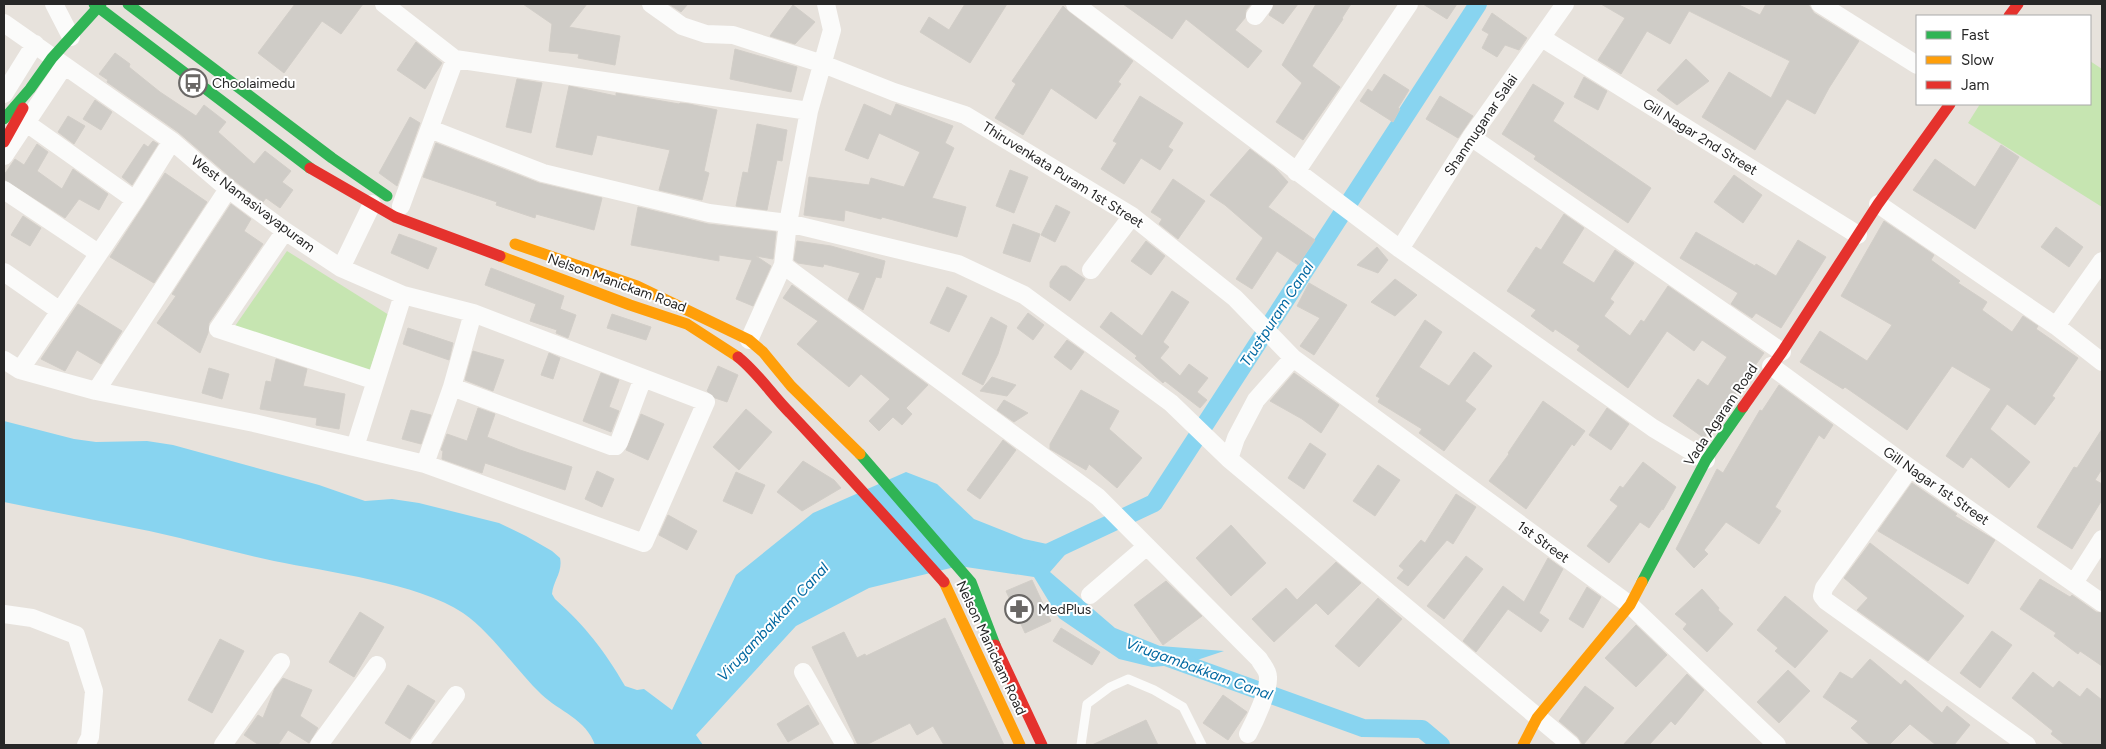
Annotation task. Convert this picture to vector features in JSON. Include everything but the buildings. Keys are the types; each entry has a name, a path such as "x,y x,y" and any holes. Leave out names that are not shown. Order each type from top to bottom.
{"main road":[{"path":"128,4 332,158 406,207"},
{"path":"2010,15 2018,4"},
{"path":"4,119 58,62 71,37 98,5"},
{"name":"Nelson Manickam Road","path":"98,5 320,175 395,217 630,305 687,324 749,366 776,399 847,473 944,582 1020,745"},
{"path":"4,142 19,116 30,90"},
{"name":"Vada Agaram Road","path":"1523,745 1537,718 1630,605 1706,460 1782,352 1878,204 1949,105"},
{"name":"Nelson Manickam Road","path":"505,241 637,286 748,340 763,352 791,386 858,452 971,582 990,633 1042,745"}],"street":[{"path":"54,4 71,37"},
{"path":"384,4 455,59 809,111"},
{"name":"Thiruvenkata Puram 1st Street","path":"651,4 682,26 706,34 733,35 824,64 894,92 965,115 1132,216 1235,298 1293,358"},
{"path":"748,340 783,265 788,224 809,111 824,64 832,30 826,4"},
{"path":"1075,4 1327,196 1400,249 1653,428 1706,460"},
{"path":"1296,172 1410,4"},
{"name":"Shanmuganar Salai","path":"1400,249 1471,137 1564,4"},
{"path":"1821,4 1916,64"},
{"name":"West Namasivayapuram","path":"4,23 172,141 228,189 285,231 341,268 403,296 473,313 706,402 644,543 425,464"},
{"name":"Gill Nagar 2nd Street","path":"1542,38 1858,236"},
{"path":"4,94 34,44"},
{"path":"406,207 430,129 455,59"},
{"path":"4,156 58,62"},
{"path":"25,122 135,200"},
{"path":"430,129 543,173 709,213 788,224 958,264 1024,295 1171,403 1229,459 1571,745"},
{"path":"1471,137 1782,352"},
{"path":"20,370 135,200 172,141"},
{"path":"96,391 228,189"},
{"path":"4,190 98,253"},
{"path":"341,268 372,204"},
{"path":"1878,204 2056,326 2102,362"},
{"path":"1091,270 1132,216"},
{"path":"285,231 218,329 376,381"},
{"path":"2056,326 2102,261"},
{"path":"783,265 1098,497 1147,546 1259,659 1267,671 1268,678 1262,699 1248,734"},
{"path":"4,272 60,311"},
{"path":"355,447 403,296"},
{"path":"4,360 20,370 96,391 254,423 425,464 452,387 473,313"},
{"path":"1229,459 1236,438 1256,400 1293,358"},
{"name":"1st Street","path":"1293,358 1630,605 1776,745"},
{"name":"Gill Nagar 1st Street","path":"1771,366 1910,468 2102,603"},
{"path":"452,387 611,446 616,446 643,378"},
{"path":"1910,468 1824,588 1822,596 1826,601 2027,745"},
{"path":"2074,583 2102,539"},
{"path":"1090,595 1147,546"},
{"path":"4,614 32,618 76,635 94,691 90,736 86,745"},
{"path":"223,745 281,662"},
{"path":"319,745 377,665"},
{"path":"804,672 846,745"},
{"path":"419,745 456,695"}],"lane":[{"path":"1080,745 1087,704 1110,687 1128,679 1154,690 1183,707 1202,745"}],"green space":[{"path":"2091,62 2102,69 2102,207 1968,123 1979,105 2091,105"},
{"path":"287,251 389,315 367,377 233,329"}],"water":[{"path":"4,421 74,439 96,442 147,441 173,445 319,485 365,501 392,499 419,503 499,523 526,536 552,551 560,558 560,568 552,594 555,599 594,640 610,661 625,686 637,690 644,689 672,710 736,575 813,513 906,472 937,484 974,519 1024,539 1070,549 1050,572 1115,628 1160,646 1224,651 1185,664 1152,667 1119,659 1059,618 1034,577 959,566 869,588 796,626 696,735 703,745 595,745 591,736 579,722 541,694 483,630 463,613 444,603 398,586 346,574 274,561 152,532 4,502"}],"waterway":[{"name":"Trustpuram Canal","path":"1039,557 1154,503 1478,4"},
{"name":"Virugambakkam Canal","path":"1163,656 1363,728 1422,729 1441,745"}],"traffic: fast":[{"path":"94,4 310,168"},
{"path":"4,119 30,89 52,58 101,4"},
{"path":"128,4 332,158 387,196"},
{"path":"1642,582 1706,460 1743,407"},
{"path":"860,454 971,582 995,645"}],"traffic: slow":[{"path":"515,244 637,286 749,340 763,352 791,386 860,454"},
{"path":"500,256 630,305 687,324 738,357"},
{"path":"944,582 1020,745"},
{"path":"1523,745 1537,718 1630,605 1642,582"}],"traffic: jam":[{"path":"2010,15 2018,4"},
{"path":"1743,407 1782,352 1878,204 1949,105"},
{"path":"4,142 23,108"},
{"path":"310,168 395,217 500,256"},
{"path":"738,357 944,582"},
{"path":"995,645 1042,745"}],"place":[{"name":"Choolaimedu","path":"193,83"},
{"name":"MedPlus","path":"1019,609"}]}
